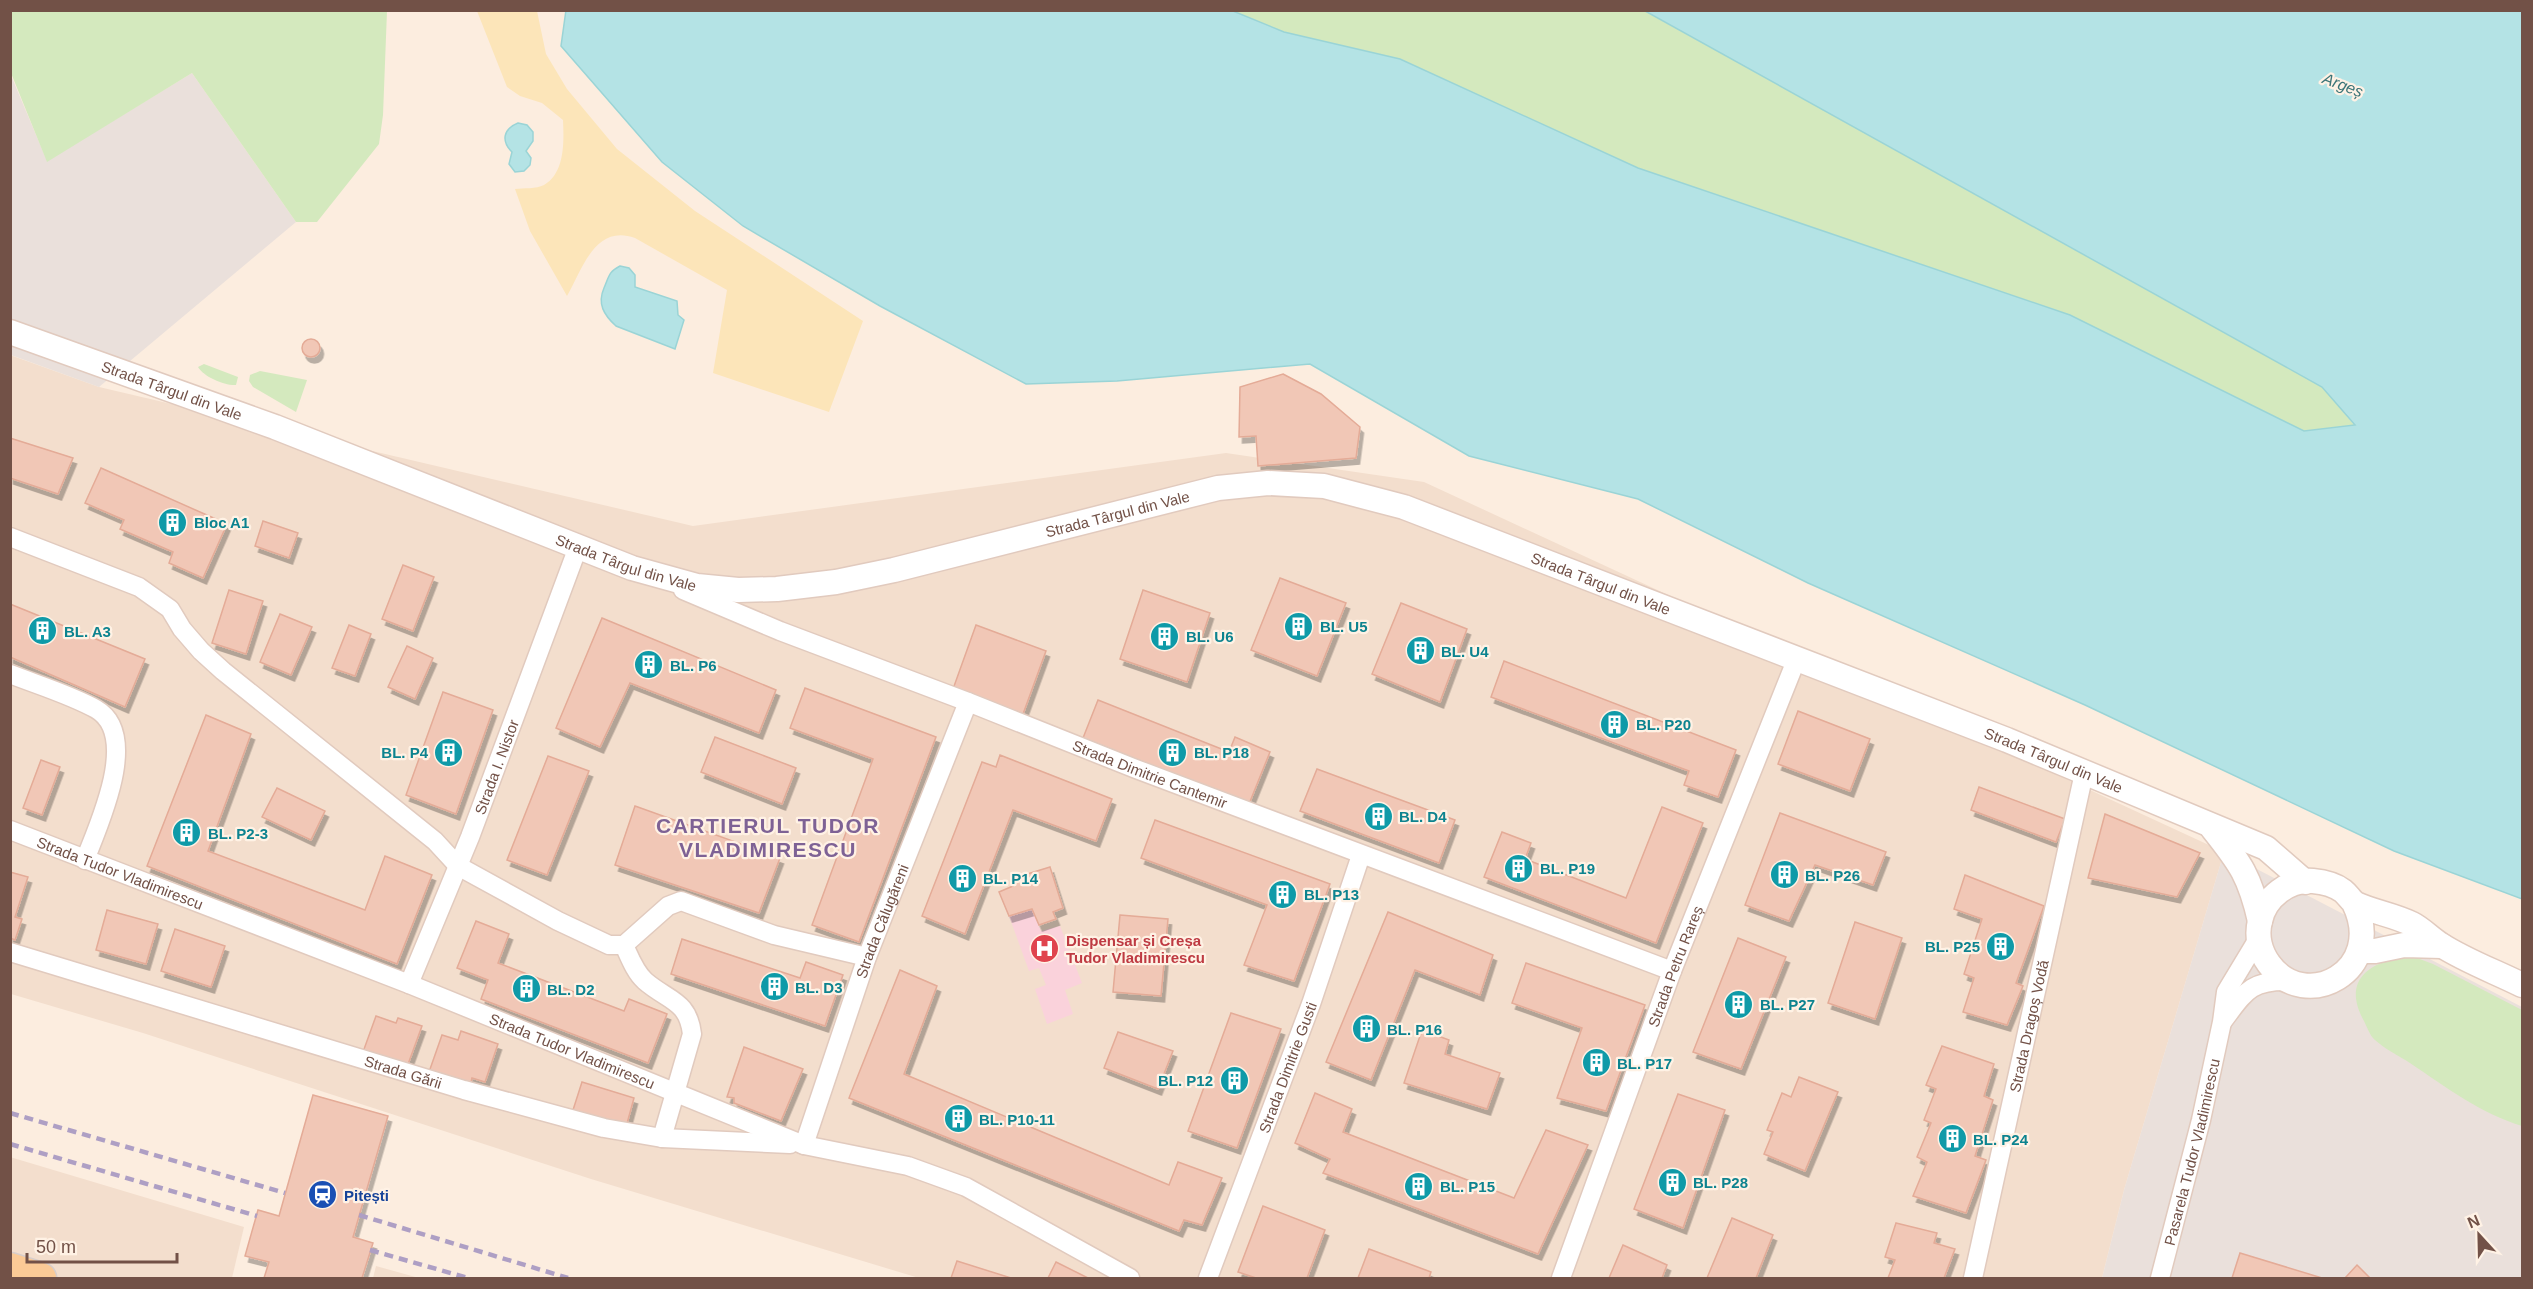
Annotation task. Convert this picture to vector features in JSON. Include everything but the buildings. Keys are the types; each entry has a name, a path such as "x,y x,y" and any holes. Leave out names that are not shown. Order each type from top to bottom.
{"main road":[{"path":"10,1268 41,1278"}],"street":[{"name":"Strada Târgul din Vale","path":"10,332 275,427 632,568 697,586 738,590 777,589 836,582 894,570 1218,488 1268,483 1324,486 1404,507 1797,658 2084,773 2266,848 2305,882"},
{"path":"10,537 139,587 156,597 170,609 182,629 201,651 223,671 435,841 458,866 568,926 609,945 624,945 668,906 681,901 774,935 867,957"},
{"name":"Strada I. Nistor","path":"409,984 458,866 578,547"},
{"name":"Strada Dimitrie Cantemir","path":"632,568 791,635 1361,855 1672,971"},
{"name":"Strada Petru Rareș","path":"1561,1278 1672,971 1797,658"},
{"path":"10,674 98,710 110,724 116,741 112,790 85,860"},
{"name":"Strada Călugăreni","path":"804,1145 867,957 968,702"},
{"name":"Strada Dragoș Vodă","path":"1973,1278 2084,773"},
{"name":"Strada Târgul din Vale","path":"2212,827 2241,864 2253,892 2263,956 2274,971 2289,981"},
{"name":"Strada Tudor Vladimirescu","path":"10,830 409,984 804,1145 908,1166 966,1187 1130,1278"},
{"name":"Strada Dimitrie Gusti","path":"1208,1278 1311,1004 1361,855"},
{"path":"2259,930 2267,904 2279,891 2294,883 2327,883 2342,891 2354,903 2361,918 2363,934 2360,951 2346,971 2324,984 2307,986 2289,981"},
{"path":"2354,903 2412,924 2442,946 2523,985"},
{"name":"Pasarela Tudor Vladimirescu","path":"2160,1278 2183,1193 2222,1023 2226,992 2259,930"},
{"path":"624,945 634,968 645,981 683,1006 688,1015 692,1034 662,1138"},
{"path":"2360,951 2375,951 2404,945 2442,946"},
{"name":"Strada Gării","path":"10,952 464,1090 604,1128 662,1138 804,1145"},
{"name":"Pasarela Tudor Vladimirescu","path":"2222,1023 2250,988 2266,981 2289,981"}],"shaded area":[{"path":"10,73 47,161 192,73 296,222 99,387 11,355"},
{"name":"CARTIERUL TUDOR VLADIMIRESCU","path":"10,355 99,387 693,526 1226,453 1424,482 2224,852 2124,1190 2102,1278 919,1278 591,1179 143,1033 11,994"},
{"path":"2224,852 2522,1007 2522,1278 2102,1278 2124,1190"},
{"name":"Dispensar și Creșa Tudor Vladimirescu","path":"1032,909 1041,931 1060,926 1082,983 1065,990 1073,1014 1047,1024 1035,989 1046,985 1039,968 1029,971 1009,916"},
{"path":"10,1157 244,1227 232,1278 11,1278"},
{"path":"376,1266 419,1278 373,1278"}],"green space":[{"path":"10,11 387,11 383,115 379,144 317,222 296,222 192,73 47,162 11,73"},
{"path":"1233,11 1645,11 2322,387 2355,426 2304,431 2070,315 1638,168 1400,59 1284,32"},
{"path":"204,364 238,377 236,385 226,384 210,377 198,367"},
{"path":"260,371 307,380 296,412 253,387 249,381 250,375"},
{"path":"2400,957 2417,958 2433,964 2522,1010 2522,1126 2464,1099 2383,1046 2372,1036 2358,1008 2357,986 2368,971 2388,960"}],"sand":[{"path":"477,11 537,11 546,54 567,89 617,149 695,211 863,321 829,412 713,373 727,290 635,238 621,235 610,237 600,243 585,262 567,296 530,231 515,189 544,185 556,173 562,156 563,120 542,103 520,96 507,87"}],"water":[{"name":"Argeș","path":"566,10 1233,11 1284,32 1400,59 1638,168 2070,315 2304,431 2355,425 2322,387 1645,11 2522,11 2522,899 2394,851 2085,705 1808,583 1638,499 1469,456 1310,364 1117,381 1026,384 880,306 743,226 662,162 561,46"},
{"path":"518,123 527,125 533,132 533,141 526,151 531,158 530,165 524,171 515,172 509,164 512,152 506,144 505,136 509,129"},
{"path":"620,266 629,268 635,275 635,287 677,301 678,315 684,320 675,349 616,326 608,318 603,309 602,294 609,275"}],"railway":[{"path":"10,1113 285,1193"},
{"path":"10,1144 257,1216"},
{"path":"359,1215 568,1278"},
{"path":"370,1250 468,1278"}],"place":[{"name":"Bloc A1","path":"173,522"},
{"name":"BL. U5","path":"1299,626"},
{"name":"BL. A3","path":"43,631"},
{"name":"BL. U6","path":"1165,636"},
{"name":"BL. U4","path":"1420,651"},
{"name":"BL. P6","path":"649,665"},
{"name":"BL. P20","path":"1615,724"},
{"name":"BL. P4","path":"449,752"},
{"name":"BL. P18","path":"1173,752"},
{"name":"BL. D4","path":"1378,816"},
{"name":"BL. P2-3","path":"187,833"},
{"name":"BL. P19","path":"1519,868"},
{"name":"BL. P26","path":"1784,875"},
{"name":"BL. P14","path":"962,878"},
{"name":"BL. P13","path":"1283,894"},
{"name":"BL. P25","path":"2001,946"},
{"name":"Dispensar și Creșa Tudor Vladimirescu","path":"1045,949"},
{"name":"BL. D3","path":"774,987"},
{"name":"BL. D2","path":"526,989"},
{"name":"BL. P27","path":"1739,1004"},
{"name":"BL. P16","path":"1366,1029"},
{"name":"BL. P17","path":"1596,1063"},
{"name":"BL. P12","path":"1234,1080"},
{"name":"BL. P10-11","path":"958,1119"},
{"name":"BL. P24","path":"1952,1139"},
{"name":"BL. P28","path":"1672,1182"},
{"name":"BL. P15","path":"1419,1186"},
{"name":"Pitești","path":"323,1195"}],"district":[{"name":"CARTIERUL TUDOR VLADIMIRESCU","path":"768,837"}]}
